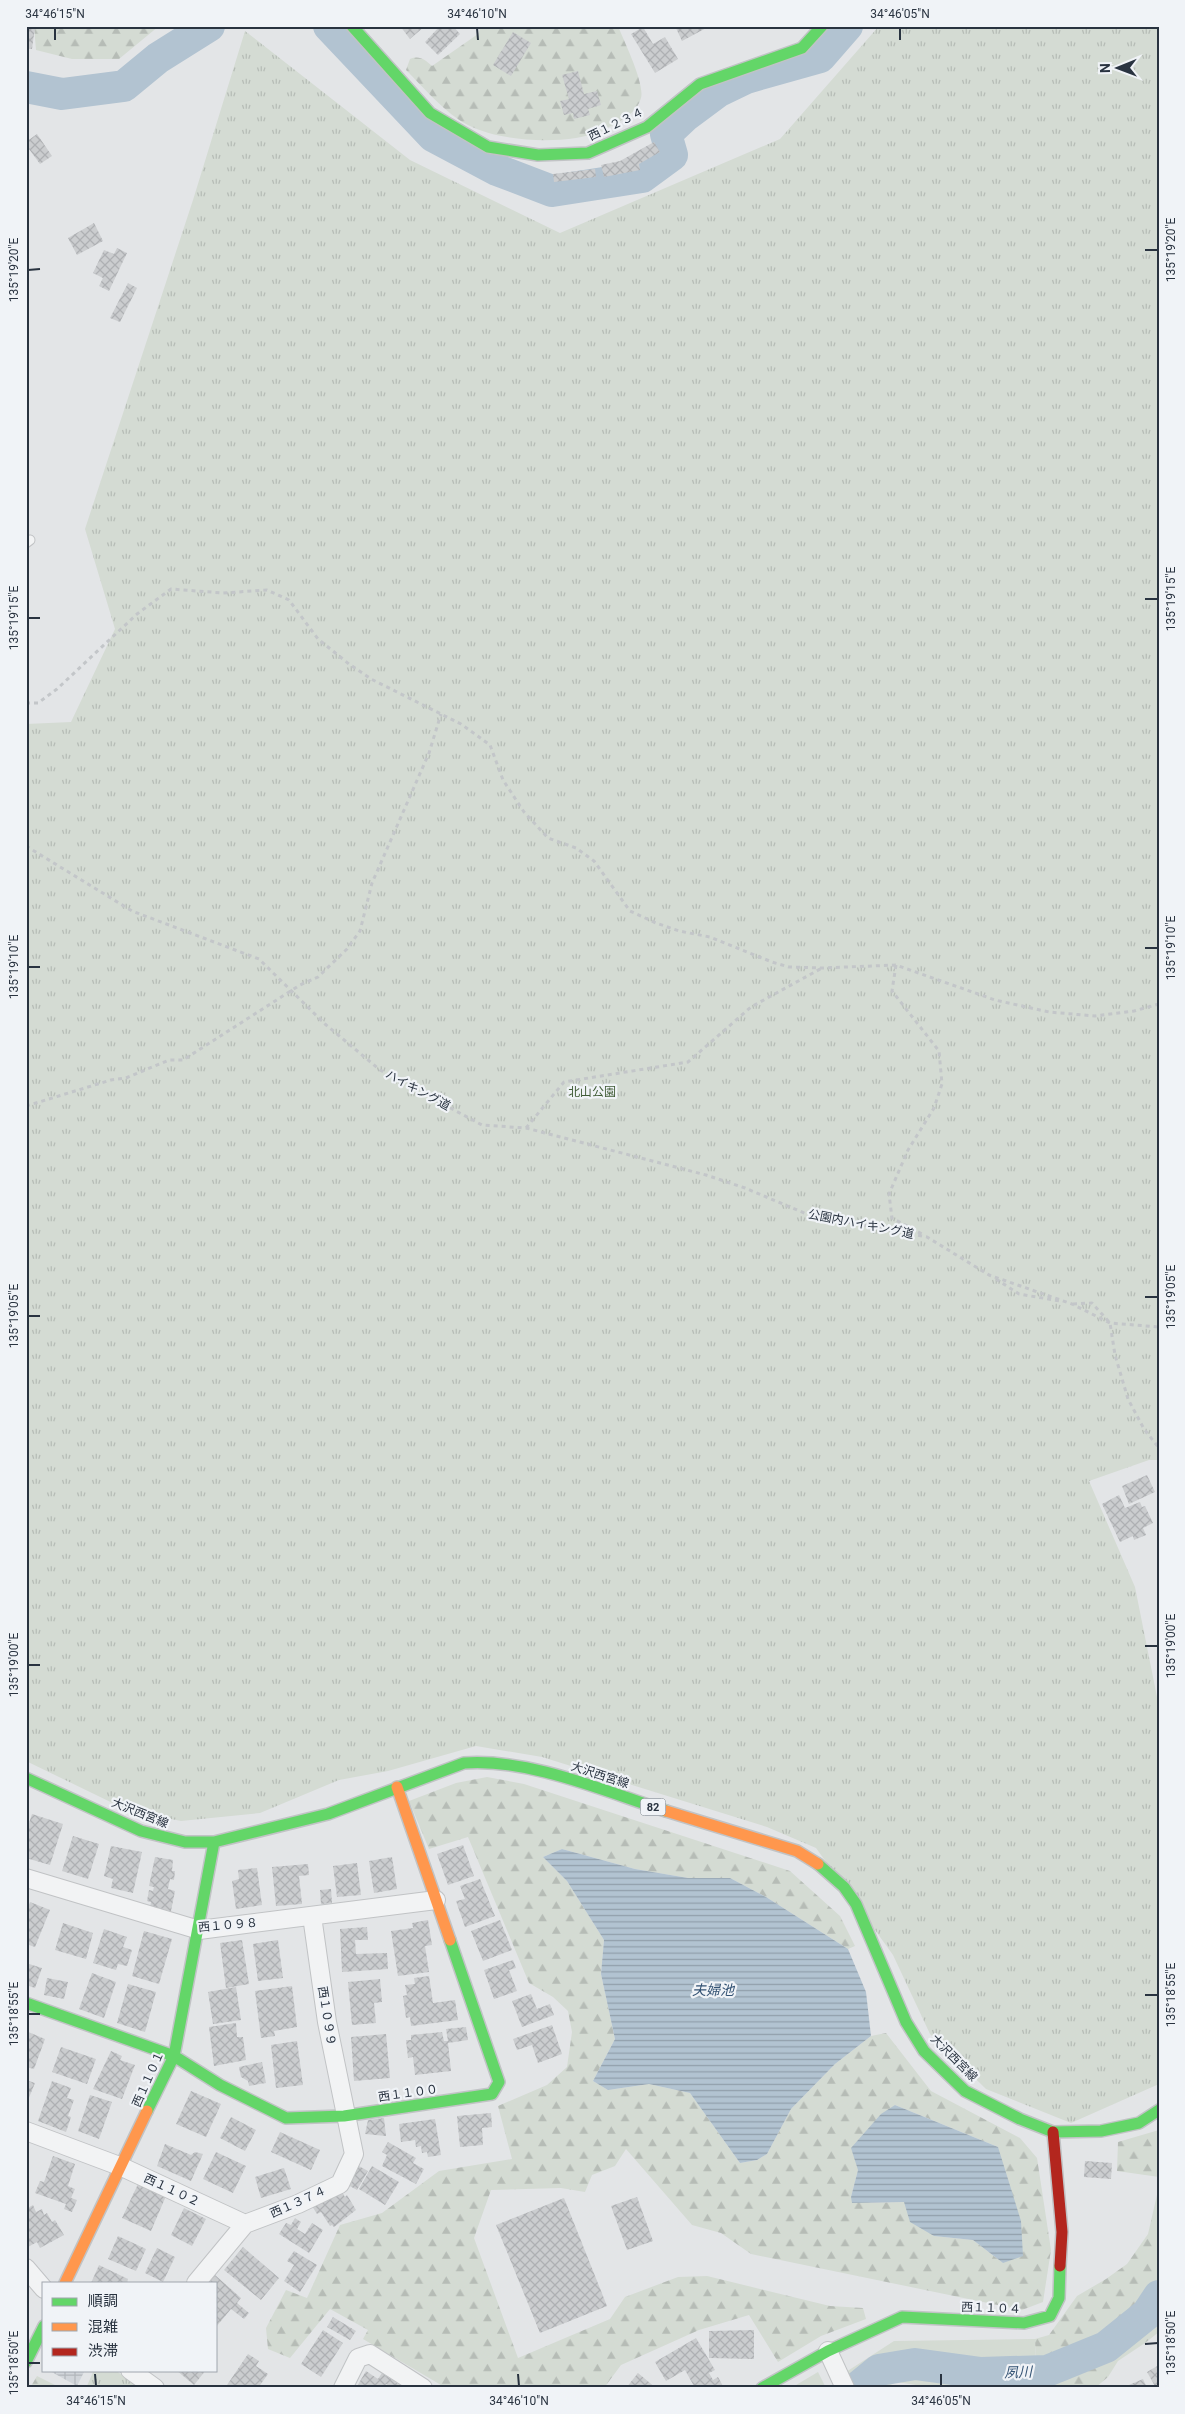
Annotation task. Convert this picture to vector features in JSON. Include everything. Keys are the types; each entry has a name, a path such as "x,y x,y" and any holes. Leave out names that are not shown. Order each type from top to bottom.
{"street":[{"name":"西１２３４","path":"352,26 430,113 488,147 538,155 588,153 647,127 700,84 802,48 822,26"},
{"name":"大沢西宮線","path":"26,1778 141,1831 180,1841 214,1842 328,1814 464,1763 488,1761 525,1766 756,1840 797,1851 824,1868 844,1887 856,1904 906,2022 924,2051 965,2090 1020,2119 1053,2132 1101,2131 1140,2123 1159,2110"},
{"name":"西１１００","path":"26,2003 174,2056 220,2085 286,2118 344,2116 436,2104 492,2094 499,2082 396,1787"},
{"name":"西１１０１","path":"65,2282 174,2056 214,1842"},
{"name":"西１０９８","path":"26,1878 199,1930 436,1900"},
{"name":"西１０９９","path":"312,1916 327,2022 344,2116"},
{"name":"西１３７４","path":"245,2224 298,2204 340,2184 354,2154 344,2116"},
{"name":"西１１０２","path":"26,2131 122,2167 245,2224"},
{"name":"西１１０４","path":"762,2388 828,2351 902,2317 1024,2323 1050,2316 1059,2298 1062,2232 1053,2132"},
{"path":"197,2282 245,2224"},
{"path":"26,2268 42,2287"},
{"path":"26,2362 42,2330"},
{"path":"828,2351 842,2382"},
{"path":"343,2388 358,2358 370,2354 423,2388"},
{"path":"133,2372 155,2388"}],"path":[{"path":"26,703 38,702 57,689 137,614 171,589 223,592 267,590 289,600 318,639 349,664 371,679 461,724 490,745 504,780 524,812 548,838 576,848 594,861 630,910 664,926 710,937 789,967 822,968 896,965 995,1000 1050,1012 1095,1016 1134,1011 1159,1004"},
{"path":"26,1106 111,1080 126,1078 169,1060 183,1060 300,985 318,976 347,949 360,931 372,883 429,753 441,714"},
{"name":"ハイキング道","path":"26,846 132,911 259,960 325,1024 380,1070 482,1125 526,1128"},
{"path":"896,965 892,991 939,1051 942,1084 934,1108 908,1150 889,1194 892,1218 927,1237 947,1252 1019,1294 1072,1304 1092,1304 1110,1323 1114,1355 1128,1398 1144,1429 1159,1448"},
{"path":"526,1128 564,1082 688,1062 751,1007 822,968"},
{"name":"公園内ハイキング道","path":"526,1128 706,1175 745,1188 808,1215 927,1237"},
{"path":"989,1275 1072,1304 1110,1323 1159,1327"}],"shaded area":[{"path":"52,2372 84,2372 77,2386"}],"green space":[{"path":"34,26 159,26 119,59 72,59 36,50"},
{"path":"481,26 618,26 640,83 641,98 631,113 615,124 601,131 576,138 549,140 521,139 493,134 468,125 443,107 406,70 410,59 414,58 422,59 432,66 478,34"},
{"name":"北山公園","path":"879,26 1159,26 1159,1460 1149,1460 1089,1481 1135,1587 1159,1707 1159,2084 1071,2123 986,2089 930,2034 893,1955 816,1848 767,1827 542,1757 476,1746 388,1771 339,1780 260,1813 181,1821 127,1810 26,1761 26,724 71,722 115,629 85,529 193,200 245,31 410,160 560,233 780,139"},
{"path":"487,1777 524,1784 790,1871 840,1916 855,1946 848,1949 766,1897 730,1878 688,1878 635,1869 562,1849 543,1857 567,1881 604,1940 601,1974 615,2039 593,2081 608,2090 649,2084 690,2093 740,2163 757,2160 767,2154 791,2109 835,2064 871,2036 886,2033 931,2091 1020,2138 1037,2158 1051,2250 1043,2302 1022,2310 751,2254 721,2233 692,2225 626,2149 615,2166 592,2175 585,2192 561,2188 491,2190 474,2238 518,2358 610,2319 625,2297 678,2277 707,2276 830,2306 863,2308 866,2319 821,2336 778,2362 749,2315 699,2330 621,2365 604,2388 446,2388 363,2339 368,2330 330,2309 290,2358 268,2349 266,2328 286,2290 307,2298 340,2225 382,2213 439,2171 512,2159 498,2106 547,2085 567,2067 572,2032 568,2011 553,1997 529,1983 468,1837 429,1849 409,1801 456,1783","holes":["895,2105 998,2147 1003,2263 973,2240 934,2236 905,2202 871,2203 851,2197 858,2170"]},
{"path":"1159,2130 1159,2177 1117,2171 1118,2142"},
{"path":"1159,2186 1159,2332 1118,2361 1108,2377 1095,2388 1037,2388 1035,2339 1049,2335 1077,2296 1127,2264 1148,2234"},
{"path":"1035,2339 1037,2388 935,2388 897,2382 884,2388 854,2388 846,2372 894,2341"},
{"path":"93,2372 118,2372 140,2388 86,2388"},
{"path":"818,2372 826,2388 791,2388"},
{"path":"37,2376 61,2388 30,2388"}],"water":[{"name":"夫婦池","path":"562,1849 635,1869 688,1878 730,1878 766,1897 848,1949 866,1992 871,2036 835,2064 791,2109 767,2154 757,2160 740,2163 690,2093 649,2084 608,2090 593,2081 615,2039 601,1974 604,1940 567,1881 543,1857"},
{"path":"895,2105 998,2147 1021,2221 1023,2256 1003,2263 973,2240 934,2236 910,2222 904,2202 852,2203 851,2197 858,2170 851,2148 881,2114"}],"building":[{"path":"26,26 35,27 32,49 26,48"},
{"path":"400,26 425,26 410,39"},
{"path":"440,26 453,26 460,34 438,55 425,42"},
{"path":"675,26 710,26 682,41"},
{"path":"643,27 653,44 665,37 678,59 655,73 631,34"},
{"path":"513,32 531,43 511,76 493,65"},
{"path":"578,71 584,94 597,91 601,105 588,109 590,115 574,119 573,113 564,115 560,101 569,99 562,75"},
{"path":"37,134 52,156 40,164 26,145 26,142"},
{"path":"654,142 660,152 639,164 640,170 604,177 601,165 620,161"},
{"path":"595,169 596,177 554,182 553,174"},
{"path":"94,223 103,241 77,255 68,238"},
{"path":"117,248 127,253 109,291 99,286 103,278 93,273 104,250 114,254"},
{"path":"128,283 137,288 120,322 110,318"},
{"path":"1147,1475 1155,1492 1129,1504 1122,1486"},
{"path":"1119,1495 1125,1508 1140,1502 1142,1507 1145,1506 1153,1523 1143,1528 1146,1535 1134,1540 1133,1536 1120,1542 1102,1504"},
{"path":"32,1814 63,1824 50,1865 26,1858 26,1832"},
{"path":"73,1836 99,1844 88,1879 62,1871"},
{"path":"463,1845 474,1876 448,1885 437,1854"},
{"path":"111,1846 142,1852 133,1893 111,1888 113,1879 104,1876"},
{"path":"155,1857 173,1860 172,1871 175,1871 174,1880 170,1879 168,1889 175,1891 171,1911 150,1907 151,1902 147,1901 149,1890 153,1891 154,1887 149,1886"},
{"path":"392,1857 397,1889 374,1893 369,1861"},
{"path":"357,1863 361,1895 337,1897 333,1866"},
{"path":"308,1864 309,1875 299,1876 302,1904 276,1906 272,1867"},
{"path":"257,1868 262,1905 236,1909 232,1881 239,1879 238,1870"},
{"path":"480,1879 495,1916 465,1927 456,1901 465,1899 460,1886"},
{"path":"331,1889 332,1903 321,1904 320,1890"},
{"path":"30,1902 50,1910 35,1947 26,1944 26,1912"},
{"path":"428,1920 432,1945 425,1946 429,1972 398,1976 391,1931 413,1928 412,1923"},
{"path":"500,1920 512,1950 483,1961 471,1931"},
{"path":"63,1923 93,1933 86,1959 55,1950"},
{"path":"367,1927 368,1940 355,1940 356,1954 387,1953 388,1969 342,1972 340,1929"},
{"path":"104,1929 127,1937 123,1947 132,1950 127,1966 118,1964 116,1970 93,1963"},
{"path":"144,1931 172,1939 159,1984 132,1976"},
{"path":"242,1940 249,1984 226,1988 220,1943"},
{"path":"278,1940 283,1978 258,1981 253,1944"},
{"path":"513,1960 516,1968 509,1970 517,1991 494,1999 484,1970"},
{"path":"26,1963 42,1968 35,1988 26,1985"},
{"path":"92,1973 116,1982 104,2018 79,2009"},
{"path":"429,1976 433,2003 455,2000 458,2020 411,2026 410,2017 406,2018 403,1996 407,1995 405,1985 415,1984 414,1978"},
{"path":"47,1978 68,1982 64,1999 44,1995"},
{"path":"380,1979 382,2002 374,2003 376,2023 352,2025 348,1982"},
{"path":"128,1984 156,1992 145,2032 117,2023"},
{"path":"292,1986 297,2027 274,2031 275,2036 261,2038 255,1991"},
{"path":"236,1987 241,2020 213,2024 208,1992"},
{"path":"531,1994 537,2009 550,2004 554,2015 522,2027 512,2001"},
{"path":"236,2023 237,2037 243,2037 246,2060 214,2066 209,2027"},
{"path":"552,2025 562,2054 538,2063 532,2045 517,2050 513,2039"},
{"path":"466,2027 468,2040 448,2043 451,2071 415,2075 413,2057 408,2058 406,2040 411,2040 411,2035 442,2032 444,2041 448,2041 446,2029"},
{"path":"26,2031 45,2039 34,2069 26,2067"},
{"path":"386,2034 390,2078 354,2081 351,2037"},
{"path":"297,2041 303,2085 276,2088 271,2045"},
{"path":"61,2047 96,2059 87,2084 52,2072"},
{"path":"111,2051 122,2056 120,2060 135,2065 122,2099 93,2089"},
{"path":"262,2062 266,2083 249,2086 248,2081 241,2077 239,2067"},
{"path":"26,2080 35,2083 26,2105"},
{"path":"52,2081 71,2088 67,2098 74,2100 68,2116 71,2117 66,2132 38,2121"},
{"path":"191,2091 221,2104 206,2137 176,2124"},
{"path":"90,2095 112,2102 99,2139 78,2131"},
{"path":"491,2113 492,2127 482,2128 483,2145 460,2147 457,2116"},
{"path":"231,2117 256,2130 245,2151 220,2138"},
{"path":"384,2118 386,2136 365,2134 368,2120"},
{"path":"435,2119 441,2155 428,2157 427,2152 422,2153 421,2146 416,2147 415,2140 401,2142 399,2124"},
{"path":"280,2132 320,2150 311,2170 271,2152"},
{"path":"388,2142 416,2158 413,2163 424,2169 416,2184 382,2166 387,2155 382,2152"},
{"path":"165,2144 191,2155 195,2152 203,2154 191,2181 157,2166"},
{"path":"216,2152 246,2166 233,2193 203,2179"},
{"path":"53,2156 75,2164 68,2186 75,2189 71,2198 77,2200 72,2212 64,2209 66,2204 35,2193 40,2181 44,2182"},
{"path":"1085,2161 1112,2163 1111,2179 1084,2177"},
{"path":"357,2165 368,2171 357,2190 346,2184"},
{"path":"372,2166 399,2182 385,2205 359,2189"},
{"path":"284,2168 291,2189 261,2198 255,2177"},
{"path":"138,2184 166,2196 151,2231 122,2218"},
{"path":"340,2189 345,2197 347,2195 356,2210 334,2227 330,2226 321,2212 317,2214 312,2206"},
{"path":"637,2197 653,2241 627,2250 611,2206"},
{"path":"564,2198 607,2306 540,2333 496,2225"},
{"path":"33,2205 36,2212 42,2209 44,2215 47,2213 52,2222 55,2220 64,2235 40,2248 37,2242 28,2247 26,2243 26,2209"},
{"path":"184,2208 206,2219 192,2246 171,2235"},
{"path":"295,2218 301,2222 297,2229 305,2234 312,2223 323,2230 309,2253 279,2234 286,2223 291,2225"},
{"path":"118,2236 146,2249 136,2271 108,2259"},
{"path":"243,2247 279,2278 261,2300 224,2270"},
{"path":"157,2248 175,2257 163,2282 145,2273"},
{"path":"294,2251 317,2265 300,2292 284,2281 294,2265 287,2261"},
{"path":"99,2265 128,2279 127,2282 91,2282"},
{"path":"215,2275 241,2298 237,2303 249,2313 244,2319 231,2309 218,2325 218,2282 210,2282"},
{"path":"333,2317 356,2331 350,2340 327,2327"},
{"path":"323,2330 343,2343 321,2377 301,2364"},
{"path":"754,2330 754,2359 709,2358 709,2331"},
{"path":"696,2338 715,2370 709,2373 713,2380 718,2377 724,2388 695,2388 685,2370 666,2381 655,2362"},
{"path":"248,2354 259,2361 256,2366 268,2374 258,2388 225,2388"},
{"path":"1159,2365 1159,2388 1156,2388 1147,2372"},
{"path":"366,2371 378,2379 382,2373 404,2388 391,2388 386,2384 384,2388 356,2388"},
{"path":"178,2372 204,2372 194,2385"},
{"path":"638,2373 656,2388 626,2388"},
{"path":"1143,2379 1147,2388 1122,2388"}],"waterway":[{"path":"26,87 62,94 124,86 158,58 209,26"},
{"path":"329,26 433,136 497,170 552,191 642,177 672,155 666,134 684,117 719,91 746,78 820,57 847,26"},
{"name":"夙川","path":"857,2388 879,2370 915,2364 981,2373 1047,2371 1106,2347 1147,2314 1159,2296"}],"traffic: fast":[{"path":"352,26 430,113 488,147 538,155 588,153 647,127 700,84 802,48 822,26"},
{"path":"26,1778 141,1831 185,1842 214,1842 328,1814 464,1763 489,1763 540,1771 666,1811"},
{"path":"147,2111 174,2056 214,1842"},
{"path":"818,1864 844,1887 856,1904 906,2022 924,2051 965,2091 1020,2119 1053,2132 1101,2131 1139,2123 1159,2110"},
{"path":"26,2003 174,2056 220,2085 286,2118 344,2116 492,2094 499,2082 450,1940"},
{"path":"762,2388 828,2351 902,2317 1024,2323 1050,2316 1059,2298 1060,2266"},
{"path":"26,2362 42,2330"}],"traffic: slow":[{"path":"397,1787 450,1940"},
{"path":"666,1811 797,1851 818,1864"},
{"path":"65,2282 147,2111"}],"traffic: jam":[{"path":"1053,2132 1062,2232 1060,2266"}]}
